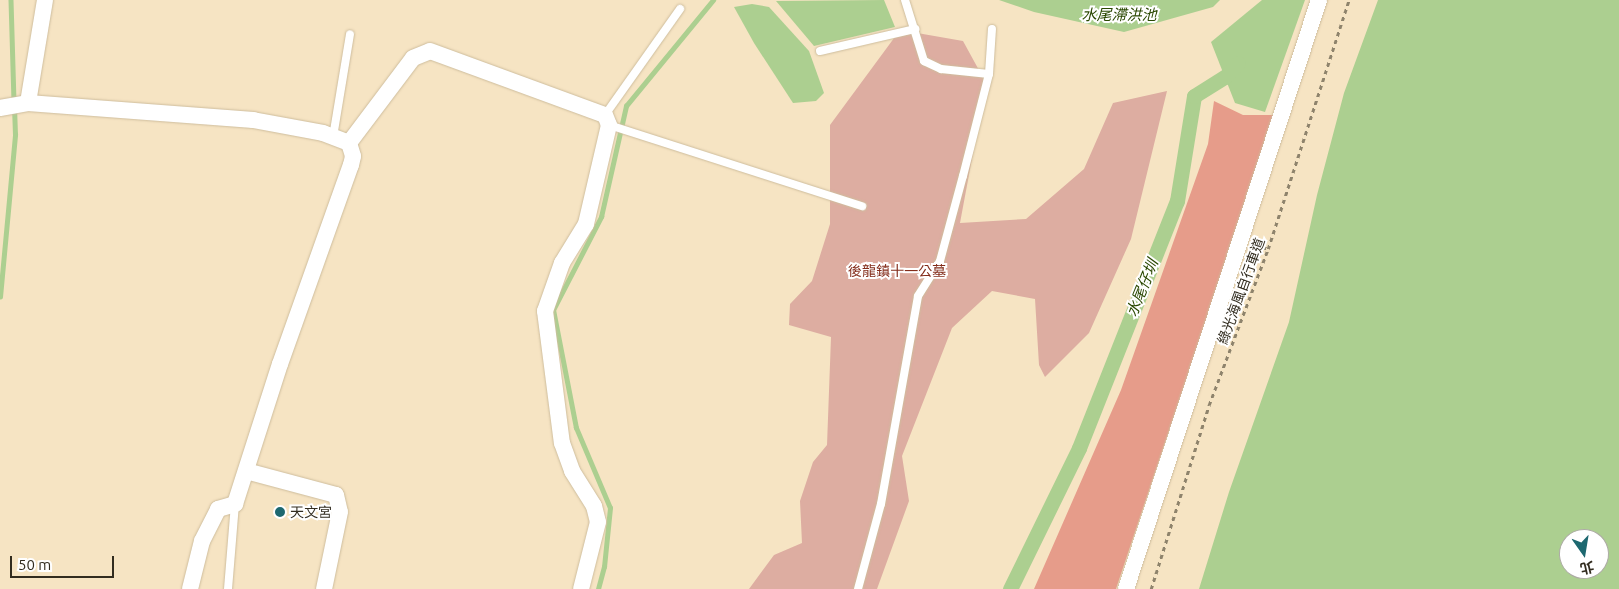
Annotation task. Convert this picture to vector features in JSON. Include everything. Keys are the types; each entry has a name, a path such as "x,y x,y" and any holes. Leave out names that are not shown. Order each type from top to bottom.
{"street":[{"path":"45,0 14,105 253,120 333,137 350,143"},
{"path":"1126,589 1319,0"},
{"path":"190,589 202,541 218,509 235,504 280,364 351,165 353,156 350,143 413,58 430,51 610,122 586,224 562,262 545,311 562,443 572,471 594,506 598,522 581,589"},
{"path":"246,471 336,495 340,512 324,589"}],"lane":[{"path":"905,0 924,61 942,69 989,74"},
{"path":"680,9 610,122 627,131 862,206"},
{"path":"820,50 915,29"},
{"path":"858,589 881,504 918,296 940,261 989,74 992,29"},
{"path":"333,137 350,34"},
{"path":"228,589 235,504"}],"path":[{"name":"綠光海風自行車道","path":"1151,589 1209,404 1268,249 1348,0"}],"green space":[{"name":"後龍鎮十一公墓","path":"900,30 963,41 986,83 960,223 1026,219 1084,169 1113,103 1167,91 1131,239 1089,333 1045,377 1039,365 1035,299 992,291 952,328 902,456 909,501 877,589 749,589 774,555 802,543 800,501 813,462 827,445 831,337 789,325 790,304 812,281 830,224 830,125"}],"shaded area":[{"path":"1214,101 1243,115 1275,115 1116,589 1034,589 1121,390 1208,144"}],"water":[{"path":"884,0 895,27 814,46 776,1"},
{"name":"水尾滯洪池","path":"999,0 1220,0 1213,7 1124,32 1034,12"},
{"path":"1262,0 1305,0 1265,112 1235,103 1211,42"},
{"path":"1378,0 1619,0 1619,589 1199,589 1229,492 1289,322 1317,195 1344,93"},
{"path":"752,4 769,7 809,51 824,93 816,101 793,103 754,43 734,7"}],"waterway":[{"path":"11,0 14,101"},
{"path":"598,589 604,567 610,508 576,428 553,310 601,217 626,106 713,0"},
{"name":"水尾仔圳","path":"1010,589 1079,448 1177,201 1194,96 1225,77 1238,63"},
{"path":"0,297 15,135 14,109"}],"place":[{"name":"天文宮","path":"280,512"}]}
